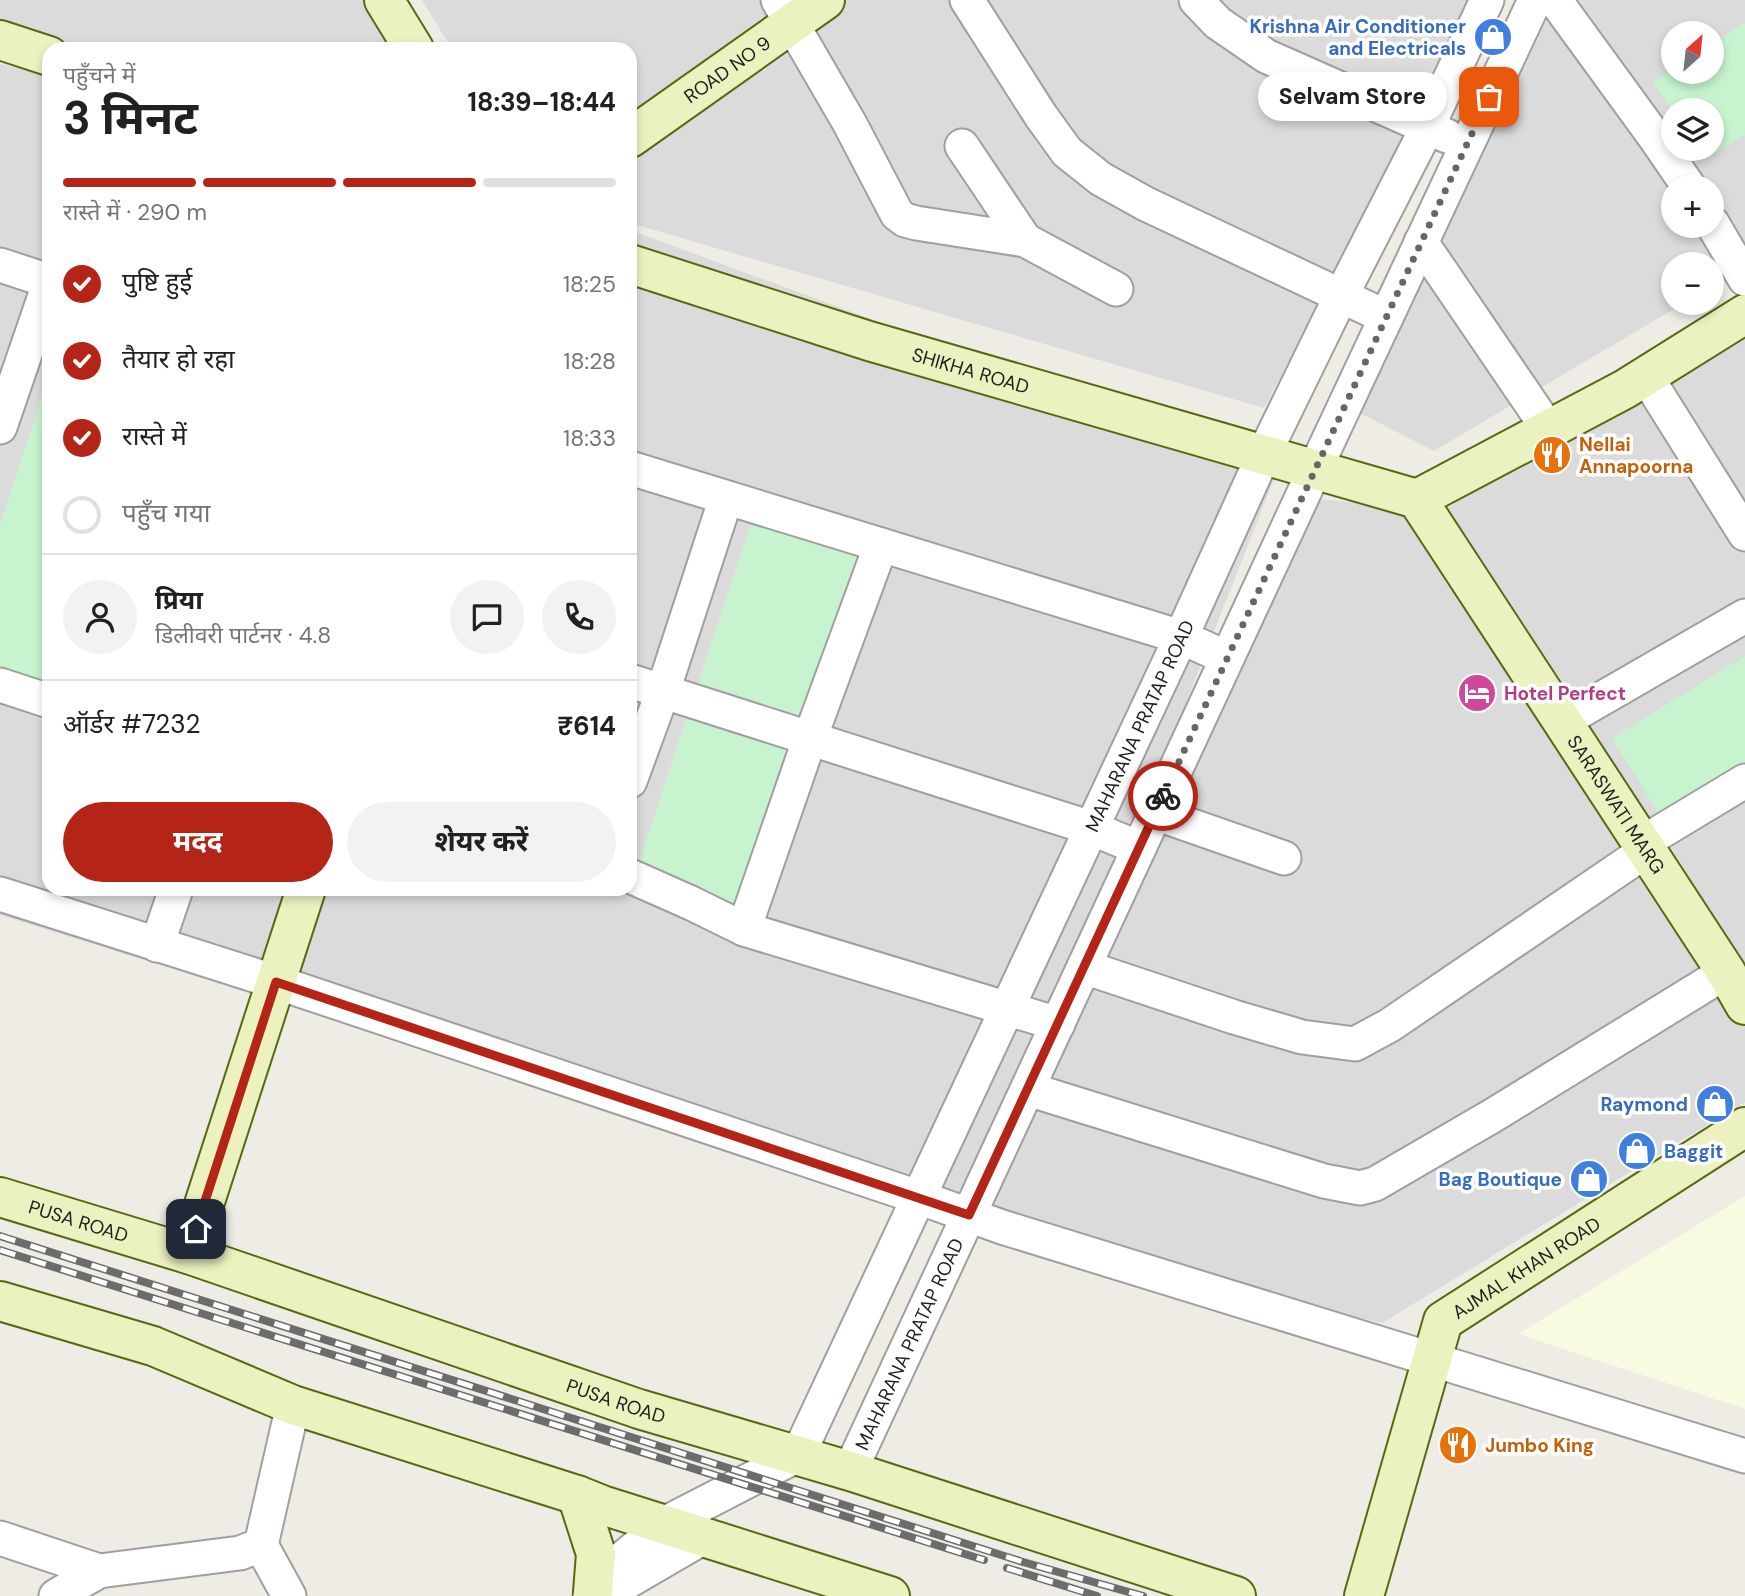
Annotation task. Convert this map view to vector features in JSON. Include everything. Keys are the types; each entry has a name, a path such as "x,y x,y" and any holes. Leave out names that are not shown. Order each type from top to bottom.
{"street":[{"path":"384,0 410,42"},
{"name":"ROAD NO 9","path":"637,132 785,12 825,0"},
{"path":"967,0 1067,152 1101,179 1146,204 1386,317"},
{"path":"1196,0 1218,23 1266,56 1466,145"},
{"name":"MAHARANA PRATAP ROAD","path":"798,1455 1264,454 1427,128 1487,0"},
{"name":"MAHARANA PRATAP ROAD","path":"850,1471 1535,0"},
{"path":"1555,0 1681,175"},
{"path":"785,12 850,124 897,214 916,223 1025,240 1116,289"},
{"path":"0,40 42,55"},
{"path":"962,146 1025,240"},
{"path":"1721,238 1745,279"},
{"path":"1421,242 1549,430"},
{"path":"0,265 42,280"},
{"name":"SHIKHA ROAD","path":"637,266 869,341 1315,469"},
{"path":"0,427 42,303"},
{"path":"1315,469 1417,499 1625,389 1745,314"},
{"path":"1646,376 1745,534"},
{"path":"637,470 1181,637 1227,658"},
{"path":"637,762 726,498"},
{"name":"SARASWATI MARG","path":"1417,499 1727,972 1745,1004"},
{"path":"744,929 881,545"},
{"path":"1563,721 1745,616"},
{"path":"637,683 1091,828 1139,849"},
{"path":"0,685 42,699"},
{"path":"1084,967 1302,1037 1355,1044 1390,1025 1644,847 1745,781"},
{"path":"1156,813 1284,858"},
{"path":"637,879 744,929 1058,1024"},
{"path":"0,894 276,982 1002,1227 1745,1456"},
{"path":"157,945 174,896"},
{"path":"188,1254 304,896"},
{"path":"1028,1089 1324,1181 1360,1188 1375,1184 1492,1116 1727,972"},
{"name":"AJMAL KHAN ROAD","path":"1364,1596 1443,1321 1745,1127"},
{"name":"PUSA ROAD","path":"0,1197 188,1254 639,1409 850,1471 1236,1596"},
{"path":"0,1301 153,1346 293,1405 890,1596"},
{"path":"289,1596 261,1545 293,1405"},
{"path":"592,1594 604,1573 664,1524 798,1455"},
{"path":"578,1494 596,1554 592,1594"},
{"path":"592,1594 613,1590 704,1537"},
{"path":"0,1538 99,1572"},
{"path":"56,1596 99,1572 240,1553 261,1545"}],"shaded area":[{"path":"0,0 395,0 426,42 42,42 42,47 0,38"},
{"path":"422,0 1480,0 1264,408 637,225 637,42 448,42"},
{"path":"1556,0 1745,0 1745,266 1724,279 1724,252 1661,252 1661,315 1664,315 1434,451 1360,413"},
{"path":"0,64 42,74 42,896 637,896 637,233 1278,469 985,1212 1321,499 1440,513 1745,314 1745,1102 1382,1323 978,1226 0,915"},
{"path":"1745,1196 1745,1409 1518,1334"}],"green space":[{"path":"1745,23 1745,135 1724,148 1724,98 1664,98 1653,82 1661,77 1661,84 1724,84 1724,36"},
{"path":"42,396 42,696 0,681 0,524"},
{"path":"753,517 873,557 753,919 637,881 637,868"},
{"path":"1745,656 1745,770 1663,821 1612,738"}],"railway":[{"path":"0,1236 1023,1562 1143,1596"},
{"path":"0,1250 984,1560"},
{"path":"1007,1568 1097,1596"}],"way so far":[{"path":"1163,796 1489,97"}],"place":[{"name":"Krishna Air Conditioner and Electricals","path":"1493,37"},
{"name":"Selvam Store","path":"1489,97"},
{"name":"Nellai Annapoorna","path":"1552,455"},
{"name":"Hotel Perfect","path":"1477,693"},
{"name":"Raymond","path":"1715,1104"},
{"name":"Baggit","path":"1637,1151"},
{"name":"Bag Boutique","path":"1589,1179"},
{"name":"Jumbo King","path":"1458,1445"}],"route":[{"path":"196,1229 276,982 969,1215 1163,796"}]}
